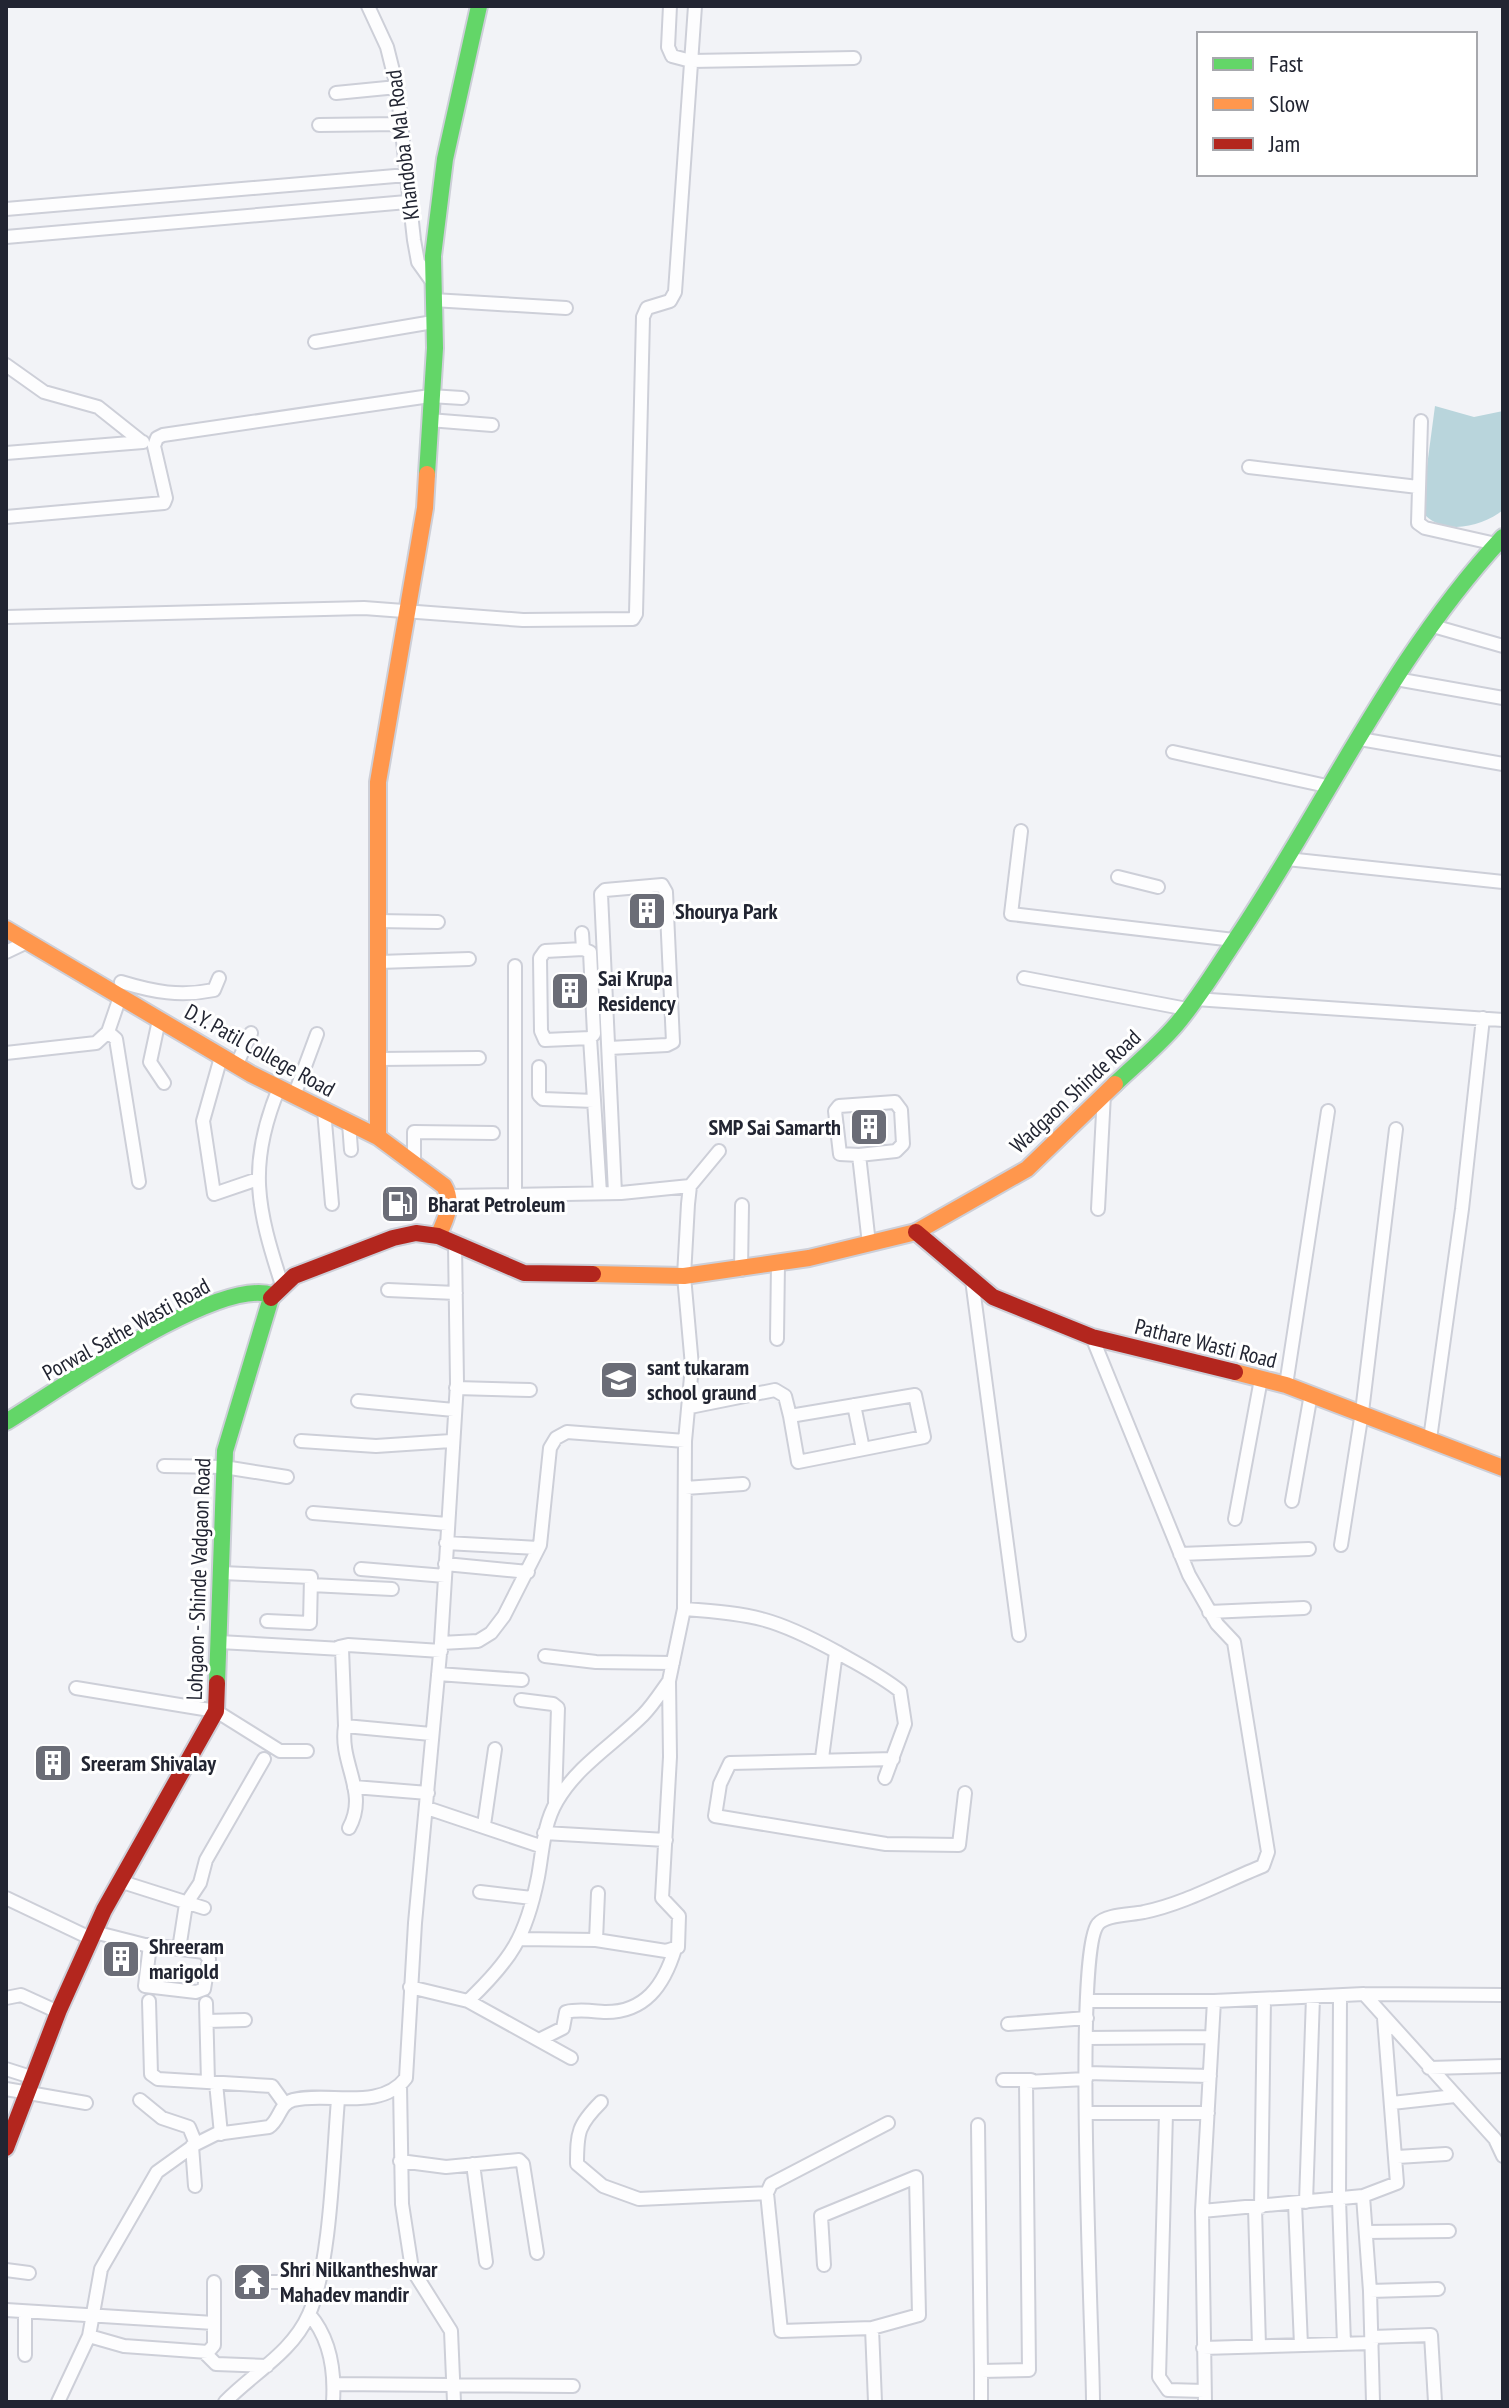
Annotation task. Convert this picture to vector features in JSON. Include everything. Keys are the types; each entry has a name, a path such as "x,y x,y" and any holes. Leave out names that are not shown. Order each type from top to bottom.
{"street":[{"name":"Khandoba Mal Road","path":"368,6 387,47 397,87 407,202 418,262 433,292"},
{"path":"378,1137 378,782 425,508 435,348 433,292 445,159 479,6"},
{"path":"670,6 669,53 691,61 854,58"},
{"path":"6,617 364,608 523,620 627,621 636,614 643,317 647,308 670,301 675,292 695,6"},
{"path":"336,93 397,87"},
{"path":"319,125 400,124"},
{"path":"6,209 407,175"},
{"path":"6,237 407,202"},
{"path":"433,292 566,308"},
{"path":"315,342 433,322"},
{"path":"6,365 44,392 98,407 148,442 166,498 164,503 6,517"},
{"path":"6,453 148,442 163,435 430,396 462,398"},
{"path":"429,420 492,425"},
{"path":"1421,421 1418,523 1500,541"},
{"path":"1249,467 1418,487"},
{"name":"Wadgaon Shinde Road","path":"438,1236 524,1273 684,1276 741,1270 916,1232 1027,1169 1191,1004 1287,859 1396,679 1500,541"},
{"path":"1433,626 1503,646"},
{"path":"1396,679 1503,698"},
{"path":"1360,739 1503,764"},
{"path":"1173,752 1331,787"},
{"path":"1021,831 1011,914 1234,940"},
{"path":"1287,859 1503,882"},
{"path":"1118,877 1158,887"},
{"path":"609,1048 667,1045 673,1042 664,886 602,892 615,1193"},
{"path":"378,921 438,922"},
{"name":"D.Y. Patil College Road","path":"6,929 120,990 159,1020 229,1061 378,1137 444,1186 450,1196"},
{"path":"582,933 583,949"},
{"path":"6,952 27,942"},
{"path":"590,1038 545,1040 541,1031 542,954 583,949 590,952 595,1028 590,1038 600,1193"},
{"path":"379,962 469,959"},
{"path":"515,966 515,1196"},
{"path":"6,1053 96,1043 108,1032 120,990 191,995 214,990 219,978"},
{"path":"1024,978 1191,1004 1503,1020"},
{"path":"1430,1439 1462,1209 1483,1018"},
{"path":"159,1020 150,1062 164,1083"},
{"path":"108,1032 116,1039 139,1182"},
{"path":"251,1033 229,1061 203,1121 214,1194 258,1179"},
{"path":"317,1034 259,1149 258,1179 277,1290 294,1276 393,1238 416,1233 438,1236 447,1218 450,1196 615,1193 690,1186"},
{"path":"379,1059 479,1058"},
{"path":"539,1067 539,1095 543,1099 594,1101"},
{"path":"1098,1209 1104,1094"},
{"path":"899,1104 903,1144 896,1151 859,1155 840,1154 836,1108 899,1104"},
{"path":"324,1110 332,1204"},
{"path":"1286,1385 1328,1111"},
{"path":"349,1123 351,1150"},
{"path":"1341,1545 1362,1412 1396,1129"},
{"path":"414,1164 414,1132 493,1133"},
{"path":"539,2040 563,2028 566,2012 578,2009 607,2012 648,2001 660,1984 675,1949 679,1916 662,1898 669,1681 684,1609 685,1441 690,1407 691,1322 684,1276 690,1186 719,1151"},
{"path":"859,1155 869,1244"},
{"path":"741,1270 742,1205"},
{"name":"Pathare Wasti Road","path":"916,1232 993,1297 1092,1337 1286,1385 1503,1468"},
{"path":"454,2402 451,2331 412,2269 400,2161 400,2085 407,2070 410,1987 441,1647 456,1388 455,1244"},
{"path":"777,1339 778,1263"},
{"path":"972,1280 1019,1635"},
{"name":"Porwal Sathe Wasti Road","path":"6,1422 134,1344 219,1301 256,1291 277,1290"},
{"name":"Lohgaon - Shinde Vadgaon Road","path":"6,2148 56,2011 92,1935 119,1881 201,1744 216,1711 225,1451 277,1290"},
{"path":"388,1290 456,1293"},
{"path":"1092,1337 1180,1554 1209,1612 1236,1649 1268,1852 1263,1866 1162,1907 1105,1919 1097,1924 1088,2001 1086,2076 1093,2402"},
{"path":"1235,1519 1261,1379"},
{"path":"456,1388 530,1390"},
{"path":"690,1407 775,1390 785,1396 798,1462 924,1437 915,1395 790,1416"},
{"path":"1292,1501 1311,1394"},
{"path":"358,1401 454,1410"},
{"path":"854,1405 863,1449"},
{"path":"219,1642 441,1647 478,1641 491,1633 528,1572 538,1548 550,1448 556,1438 567,1432 685,1441"},
{"path":"301,1441 376,1446 451,1441"},
{"path":"164,1466 224,1467 287,1477"},
{"path":"685,1488 743,1484"},
{"path":"313,1513 447,1524"},
{"path":"446,1543 538,1548"},
{"path":"1180,1554 1309,1549"},
{"path":"361,1569 528,1572"},
{"path":"222,1573 311,1577 310,1623 267,1621"},
{"path":"311,1585 392,1589"},
{"path":"1209,1612 1304,1608"},
{"path":"684,1609 734,1612 781,1623 882,1676 900,1691 905,1724 885,1778"},
{"path":"339,1647 344,1656 344,1752 358,1806 349,1828"},
{"path":"822,1758 836,1652"},
{"path":"545,1656 596,1662 673,1663"},
{"path":"438,1674 522,1680"},
{"path":"555,1804 595,1755 646,1713 669,1681"},
{"path":"76,1688 216,1711 280,1751 307,1751"},
{"path":"468,2001 507,1962 520,1939 532,1898 542,1840 555,1804 558,1708 521,1700"},
{"path":"345,1726 431,1734"},
{"path":"484,1825 495,1749"},
{"path":"893,1759 822,1758 730,1763 720,1784 715,1816 886,1844 959,1845 965,1793"},
{"path":"179,1949 186,1904 200,1883 206,1860 264,1759"},
{"path":"354,1787 428,1793"},
{"path":"427,1808 542,1840 666,1840"},
{"path":"119,1881 204,1908"},
{"path":"480,1892 532,1898"},
{"path":"596,1940 598,1893"},
{"path":"6,1898 92,1935 179,1949 208,1956 206,1984 200,1992 145,1986 150,1945"},
{"path":"520,1939 596,1940 675,1949"},
{"path":"410,1987 468,2001 571,2058"},
{"path":"1088,2001 1214,2001 1364,1994 1503,1995"},
{"path":"1364,1994 1495,2139 1503,2156"},
{"path":"6,1998 21,1995 56,2011"},
{"path":"1340,1996 1339,2199 1344,2344"},
{"path":"1301,2345 1300,2203 1313,1997"},
{"path":"1259,2346 1258,2208 1264,1999"},
{"path":"149,2001 151,2074 158,2079 272,2086 285,2104"},
{"path":"1166,2113 1159,2377 1168,2390 1204,2397 1202,2211 1214,2001"},
{"path":"206,2003 212,2082 221,2134"},
{"path":"1202,2211 1363,2196 1397,2183 1384,2016"},
{"path":"1008,2024 1087,2018"},
{"path":"207,2021 245,2020"},
{"path":"1087,2038 1212,2037"},
{"path":"1429,2068 1503,2066"},
{"path":"6,2069 31,2077"},
{"path":"1003,2080 1210,2076"},
{"path":"981,2371 1029,2370 1025,2087 1031,2080"},
{"path":"58,2402 89,2336 101,2269 157,2172 194,2145 221,2134 269,2127 275,2123 285,2104 300,2099 338,2100 381,2093 400,2085"},
{"path":"6,2089 86,2103"},
{"path":"1392,2103 1455,2096"},
{"path":"140,2100 162,2118 182,2121 193,2132 195,2186"},
{"path":"225,2402 278,2357 309,2314 328,2211 338,2100"},
{"path":"601,2102 582,2121 577,2135 577,2164 603,2186 639,2199 767,2193"},
{"path":"1087,2113 1208,2113"},
{"path":"824,2265 821,2216 916,2177 919,2315 872,2328 781,2331 767,2193 771,2184 888,2123"},
{"path":"978,2125 981,2402"},
{"path":"1397,2157 1446,2154"},
{"path":"400,2161 446,2167 511,2159 523,2164 537,2253"},
{"path":"473,2164 486,2262"},
{"path":"1363,2196 1373,2402"},
{"path":"1366,2232 1449,2231"},
{"path":"6,2270 29,2273"},
{"path":"205,2353 214,2345 214,2282"},
{"path":"260,2282 317,2282"},
{"path":"1370,2291 1438,2289"},
{"path":"6,2310 93,2318 214,2323"},
{"path":"25,2312 25,2355"},
{"path":"309,2314 324,2337 334,2384 333,2402"},
{"path":"872,2328 875,2402"},
{"path":"1203,2348 1344,2344 1431,2335 1435,2402"},
{"path":"89,2336 124,2346 205,2353 216,2364 267,2366"},
{"path":"334,2384 453,2388 573,2386"},
{"path":"539,2402 540,2387"}],"water":[{"path":"1435,406 1474,417 1503,411 1503,510 1495,516 1475,524 1454,527 1425,515 1425,481"}],"traffic: fast":[{"path":"427,474 435,348 433,256 445,159 479,6"},
{"path":"1115,1084 1169,1033 1200,993 1270,886 1394,680 1464,582 1503,537"},
{"path":"6,1422 98,1363 178,1319 215,1302 247,1294 272,1295"},
{"path":"217,1683 225,1451 271,1298"}],"traffic: slow":[{"path":"378,1137 378,782 425,508 427,474"},
{"path":"6,929 251,1074 378,1137 444,1186 449,1205 438,1236"},
{"path":"593,1274 684,1276 809,1258 916,1232 1027,1169 1115,1084"},
{"path":"1235,1372 1286,1385 1503,1468"}],"traffic: jam":[{"path":"916,1232 993,1297 1092,1337 1235,1372"},
{"path":"271,1298 294,1276 393,1238 416,1233 438,1236 524,1273 593,1274"},
{"path":"6,2148 59,2010 104,1910 216,1711 217,1683"}],"place":[{"name":"Shourya Park","path":"647,911"},
{"name":"Sai Krupa Residency","path":"570,991"},
{"name":"SMP Sai Samarth","path":"869,1127"},
{"name":"Bharat Petroleum","path":"400,1204"},
{"name":"sant tukaram school graund","path":"619,1380"},
{"name":"Sreeram Shivalay","path":"53,1763"},
{"name":"Shreeram marigold","path":"121,1959"},
{"name":"Shri Nilkantheshwar Mahadev mandir","path":"252,2282"}]}
